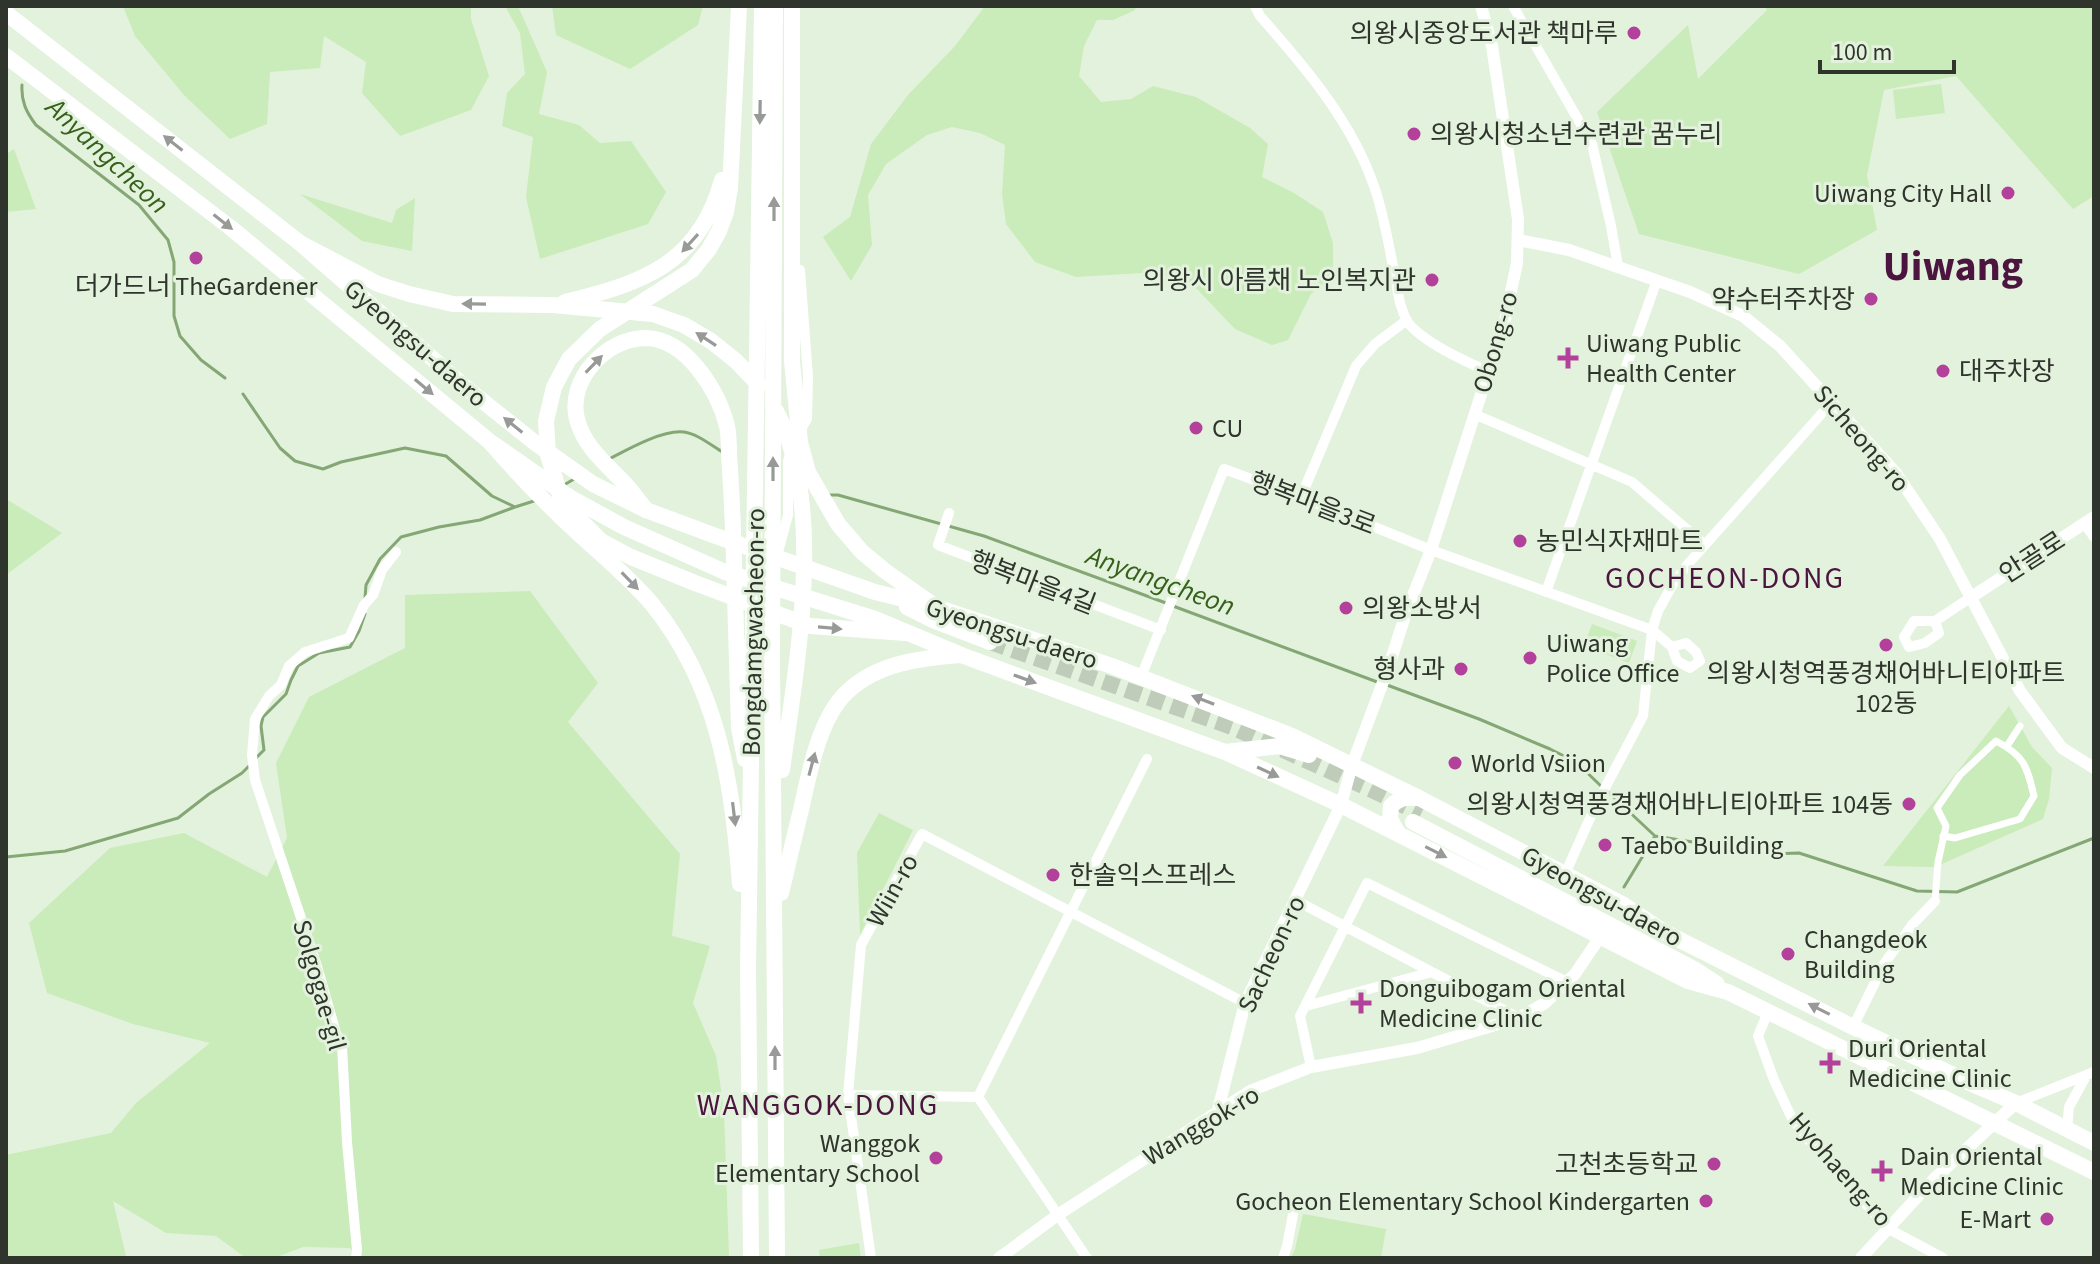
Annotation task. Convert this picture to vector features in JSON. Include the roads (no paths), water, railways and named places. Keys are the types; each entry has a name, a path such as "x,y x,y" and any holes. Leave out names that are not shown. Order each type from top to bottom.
{"main road":[{"path":"739,6 730,188 719,231 692,270 600,329 569,359 554,387 546,421 548,455 560,495 601,541 644,562 810,626 905,633"},
{"name":"Bongdamgwacheon-ro","path":"751,1258 748,969 762,6"},
{"name":"Bongdamgwacheon-ro","path":"775,6 772,659 777,1258"},
{"path":"792,6 792,361 800,442 808,472 838,524 862,552 936,607"},
{"name":"Gyeongsu-daero","path":"7,13 300,243 465,387 593,484 646,510 875,592 936,607 1141,677 1310,745 1352,765 1418,812 1565,874 1622,904 1664,932 2094,1143"},
{"name":"Gyeongsu-daero","path":"6,56 231,228 489,441 551,486 624,527 725,572 875,619 961,655 1225,752 1398,833 1688,981 1728,992 2094,1172"},
{"path":"552,305 628,285 673,260 704,226 717,198 731,147"},
{"path":"300,243 378,284 453,304 552,305 653,314 684,325 711,341 765,390 782,422 794,459 803,506 803,585 796,670 774,823"},
{"path":"336,313 355,290"},
{"path":"646,510 598,458 576,419 576,391 586,371 610,348 646,338 668,343 693,362 713,391 727,427 739,728 752,792"},
{"path":"489,441 535,493 624,574 651,603 675,635 691,666 722,746 734,812 748,969"},
{"path":"875,592 991,647 875,619"},
{"path":"774,922 813,757 828,719 846,692 895,664 961,655"},
{"path":"1225,752 1280,746 1313,755 1317,751 1310,745"},
{"path":"1398,833 1390,819 1391,806 1396,800 1406,797 1418,812 1682,962 1728,992"},
{"path":"1418,812 1611,912 1664,932"}],"street":[{"path":"1255,6 1316,83 1349,130 1360,152 1374,189 1400,303 1407,320 1418,333 1489,372"},
{"name":"Obong-ro","path":"1352,765 1431,550 1505,320 1517,263 1518,219 1492,46 1481,6"},
{"path":"1513,6 1592,144 1618,266"},
{"path":"777,557 788,515 788,462 807,419 808,398 800,293 795,68"},
{"name":"Sicheong-ro","path":"1518,240 1569,250 1690,292 1743,316 1780,346 1896,473 1940,539 2020,691 2062,748 2094,768"},
{"path":"1546,592 1657,280"},
{"path":"1301,497 1356,366 1375,344 1407,320"},
{"path":"1565,874 1595,807 1643,716 1652,630 1658,611 1673,584 1832,402"},
{"path":"1474,414 1632,482 1705,545"},
{"name":"행복마을3로","path":"1141,677 1224,469 1431,550 1652,630"},
{"name":"행복마을4길","path":"949,513 938,545 1161,630"},
{"path":"2089,520 2094,537"},
{"name":"안골로","path":"1970,598 2089,520"},
{"name":"Solgogae-gil","path":"356,1258 342,1046 255,780 252,755 255,719 269,696 281,685 289,666 305,652 349,638 364,605 373,595 382,570 396,552"},
{"path":"1935,621 1970,598"},
{"path":"1652,630 1672,647"},
{"path":"2007,746 2020,726"},
{"path":"1853,1027 1884,964 1912,925 1935,901 1938,862 1943,836 1946,826 1937,808 1960,775 1996,741 2007,746 2026,764 2034,796 2020,819 1955,838 1943,836"},
{"path":"978,1097 1147,759"},
{"path":"1341,805 1352,765"},
{"name":"Sacheon-ro","path":"1218,1110 1245,1003 1341,805"},
{"name":"Wiin-ro","path":"871,1258 848,1095 861,945 922,834 1245,1003"},
{"path":"1311,1067 1300,1016 1367,883 1567,982"},
{"path":"1295,900 1519,1018"},
{"name":"Wanggok-ro","path":"999,1258 1059,1214 1250,1091 1311,1067 1417,1048 1519,1018 1545,1003 1575,974 1600,937"},
{"path":"1306,1006 1432,972"},
{"name":"Hyohaeng-ro","path":"1768,1012 1758,1036 1793,1120 1887,1228 1943,1258"},
{"path":"1861,1258 1933,1180 2016,1103 2090,1074"},
{"path":"2067,1130 2069,1107 2090,1074"},
{"path":"848,1095 978,1097"},
{"path":"978,1097 1087,1258"},
{"path":"1283,1258 1295,1204"}],"waterway":[{"name":"Anyangcheon","path":"22,85 25,106 36,125 139,205 168,240 174,262 174,316 180,336 201,360 225,378"},
{"name":"Anyangcheon","path":"243,394 280,448 295,461 323,469 405,448 446,456 492,496 515,507 534,501"},
{"name":"Anyangcheon","path":"611,458 646,440 676,432 694,435 724,453"},
{"name":"Anyangcheon","path":"562,486 576,478"},
{"name":"Anyangcheon","path":"827,495 838,495 984,536 1166,603"},
{"path":"365,598 366,585 380,559 401,537 480,520 515,507"},
{"name":"Anyangcheon","path":"1173,606 1380,683"},
{"path":"256,758 264,750 263,717 286,694 298,666 319,653 350,647 365,614"},
{"name":"Anyangcheon","path":"1387,685 1550,749 1576,762 1602,787"},
{"path":"6,857 65,851 178,818 251,764"},
{"name":"Anyangcheon","path":"1608,792 1655,836 1768,854 1799,853 1917,891 1957,892 2094,838"},
{"path":"1624,887 1655,836"}],"tunnel":[{"path":"990,642 1232,727 1421,814"}],"place":[{"name":"의왕시중앙도서관 책마루","path":"1634,33"},
{"name":"의왕시청소년수련관 꿈누리","path":"1414,134"},
{"name":"Uiwang City Hall","path":"2008,193"},
{"name":"더가드너 TheGardener","path":"196,258"},
{"name":"의왕시 아름채 노인복지관","path":"1432,280"},
{"name":"약수터주차장","path":"1871,299"},
{"name":"Uiwang Public Health Center","path":"1568,358"},
{"name":"대주차장","path":"1943,371"},
{"name":"CU","path":"1196,428"},
{"name":"농민식자재마트","path":"1520,541"},
{"name":"의왕소방서","path":"1346,608"},
{"name":"의왕시청역풍경채어바니티아파트 102동","path":"1886,645"},
{"name":"Uiwang Police Office","path":"1530,658"},
{"name":"형사과","path":"1461,669"},
{"name":"World Vsiion","path":"1455,763"},
{"name":"의왕시청역풍경채어바니티아파트 104동","path":"1909,804"},
{"name":"Taebo Building","path":"1605,845"},
{"name":"한솔익스프레스","path":"1053,875"},
{"name":"Changdeok Building","path":"1788,954"},
{"name":"Donguibogam Oriental Medicine Clinic","path":"1361,1003"},
{"name":"Duri Oriental Medicine Clinic","path":"1830,1063"},
{"name":"Wanggok Elementary School","path":"936,1158"},
{"name":"고천초등학교","path":"1714,1164"},
{"name":"Dain Oriental Medicine Clinic","path":"1882,1171"},
{"name":"Gocheon Elementary School Kindergarten","path":"1706,1201"},
{"name":"E-Mart","path":"2047,1219"}],"district":[{"name":"Uiwang","path":"1953,265"},
{"name":"GOCHEON-DONG","path":"1725,578"},
{"name":"WANGGOK-DONG","path":"818,1105"}]}
